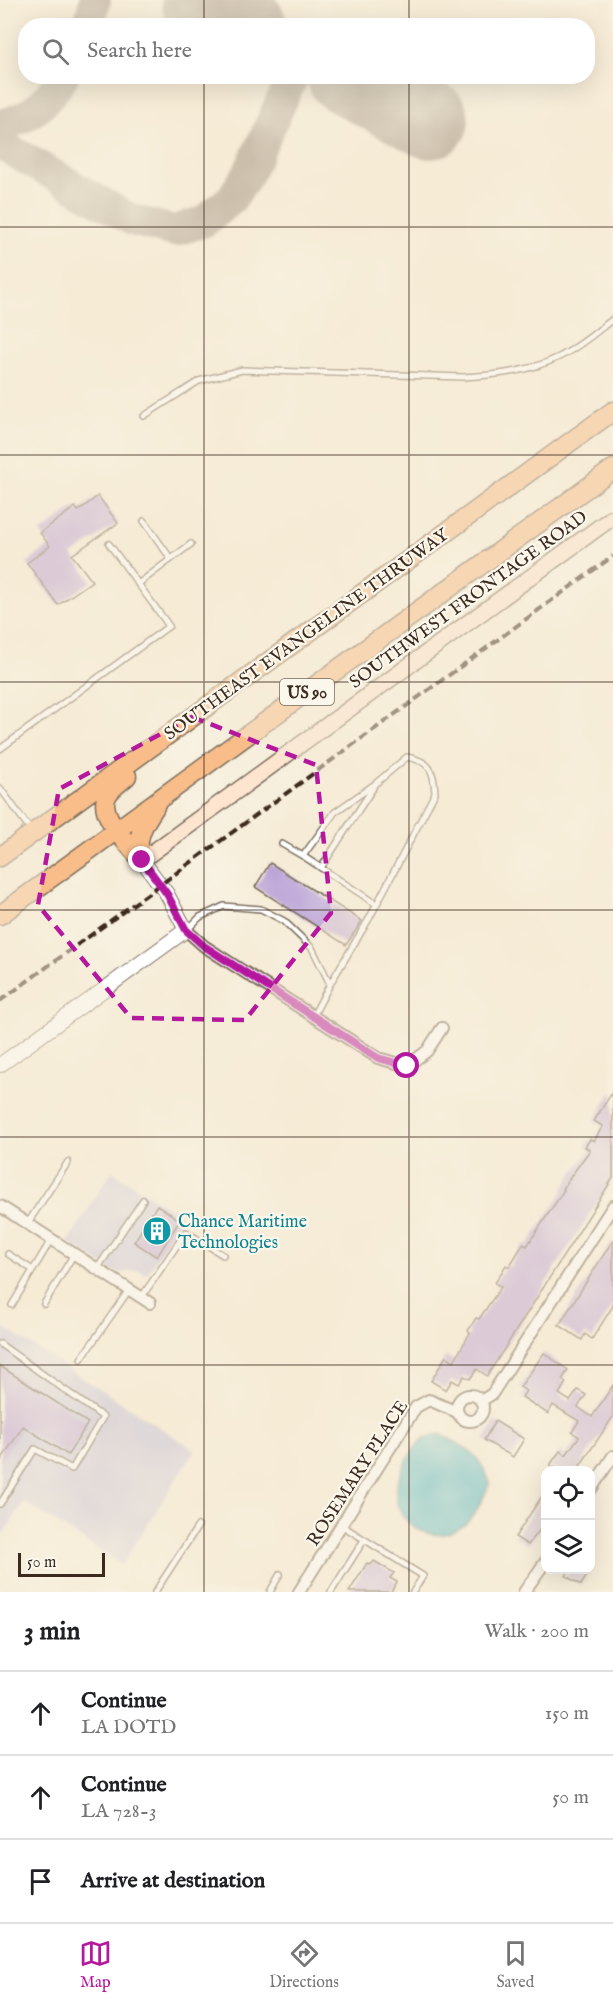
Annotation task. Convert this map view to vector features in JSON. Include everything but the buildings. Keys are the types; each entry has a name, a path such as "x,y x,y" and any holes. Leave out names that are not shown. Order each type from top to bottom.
{"highway":[{"name":"SOUTHEAST EVANGELINE THRUWAY","path":"0,857 613,411"},
{"name":"US 90","path":"0,915 613,469"},
{"path":"141,754 127,777 112,789 105,801 107,815 142,860"},
{"path":"142,860 138,851 139,838 159,800"}],"main road":[{"name":"SOUTHWEST FRONTAGE ROAD","path":"142,860 613,517"}],"street":[{"path":"142,860 167,894 186,930 204,946 378,1058 407,1066 427,1051 442,1028"},
{"path":"0,1065 186,930"},
{"path":"0,1206 145,1300"},
{"name":"ROSEMARY PLACE","path":"299,1592 416,1407 429,1400 457,1412 462,1419 479,1418 483,1410 481,1401 492,1394 613,1206"},
{"path":"457,1412 457,1404 462,1397 471,1395 481,1401"},
{"path":"595,1485 613,1456"},
{"path":"524,1592 541,1568"}],"lane":[{"path":"144,416 199,381 242,370 463,377 498,375 530,368 560,357 613,319"},
{"path":"144,521 171,559"},
{"path":"0,749 169,626 109,544"},
{"path":"138,584 191,544"},
{"path":"303,856 335,812 375,784 406,757 419,759 430,767 435,780 435,793 313,1016"},
{"path":"321,868 375,784"},
{"path":"0,788 33,833"},
{"path":"282,844 376,903"},
{"path":"186,930 200,917 224,906 261,909 284,921 312,948 330,984"},
{"path":"27,1224 68,1162"},
{"path":"97,1269 143,1200"},
{"path":"145,1300 186,1232 223,1255"},
{"path":"12,1305 51,1240"},
{"path":"8,1254 33,1270"},
{"path":"44,1304 74,1254"},
{"path":"81,1359 129,1290"},
{"path":"0,1344 103,1417 72,1469 35,1449 0,1504"},
{"path":"341,1525 423,1576 413,1592"},
{"path":"155,1592 198,1526"},
{"path":"331,1592 364,1540"},
{"path":"270,1592 280,1574"}],"highlighted area":[{"path":"192,717 316,765 331,913 245,1020 131,1018 38,905 59,789"}],"shaded area":[{"path":"112,1171 182,1217 147,1274 138,1270 119,1273 111,1270 68,1242"},
{"path":"0,1325 195,1450 122,1565 24,1502 0,1539"}],"water":[{"path":"440,1434 471,1452 482,1465 490,1483 468,1522 453,1532 432,1534 412,1526 404,1518 396,1497 396,1488 406,1462 420,1442 426,1437"}],"taxiway":[{"path":"91,18 95,0"},
{"path":"0,125 29,114 51,94 58,84"},
{"path":"0,144 132,220 174,231 205,221 231,199 248,174 289,84"}],"runway":[{"path":"200,0 233,18"},
{"path":"361,84 430,120"}],"railway":[{"path":"0,1001 613,556"}],"place":[{"name":"Chance Maritime Technologies","path":"157,1231"}],"route":[{"path":"142,860 167,894 186,930 204,946 378,1058 407,1066"}]}
